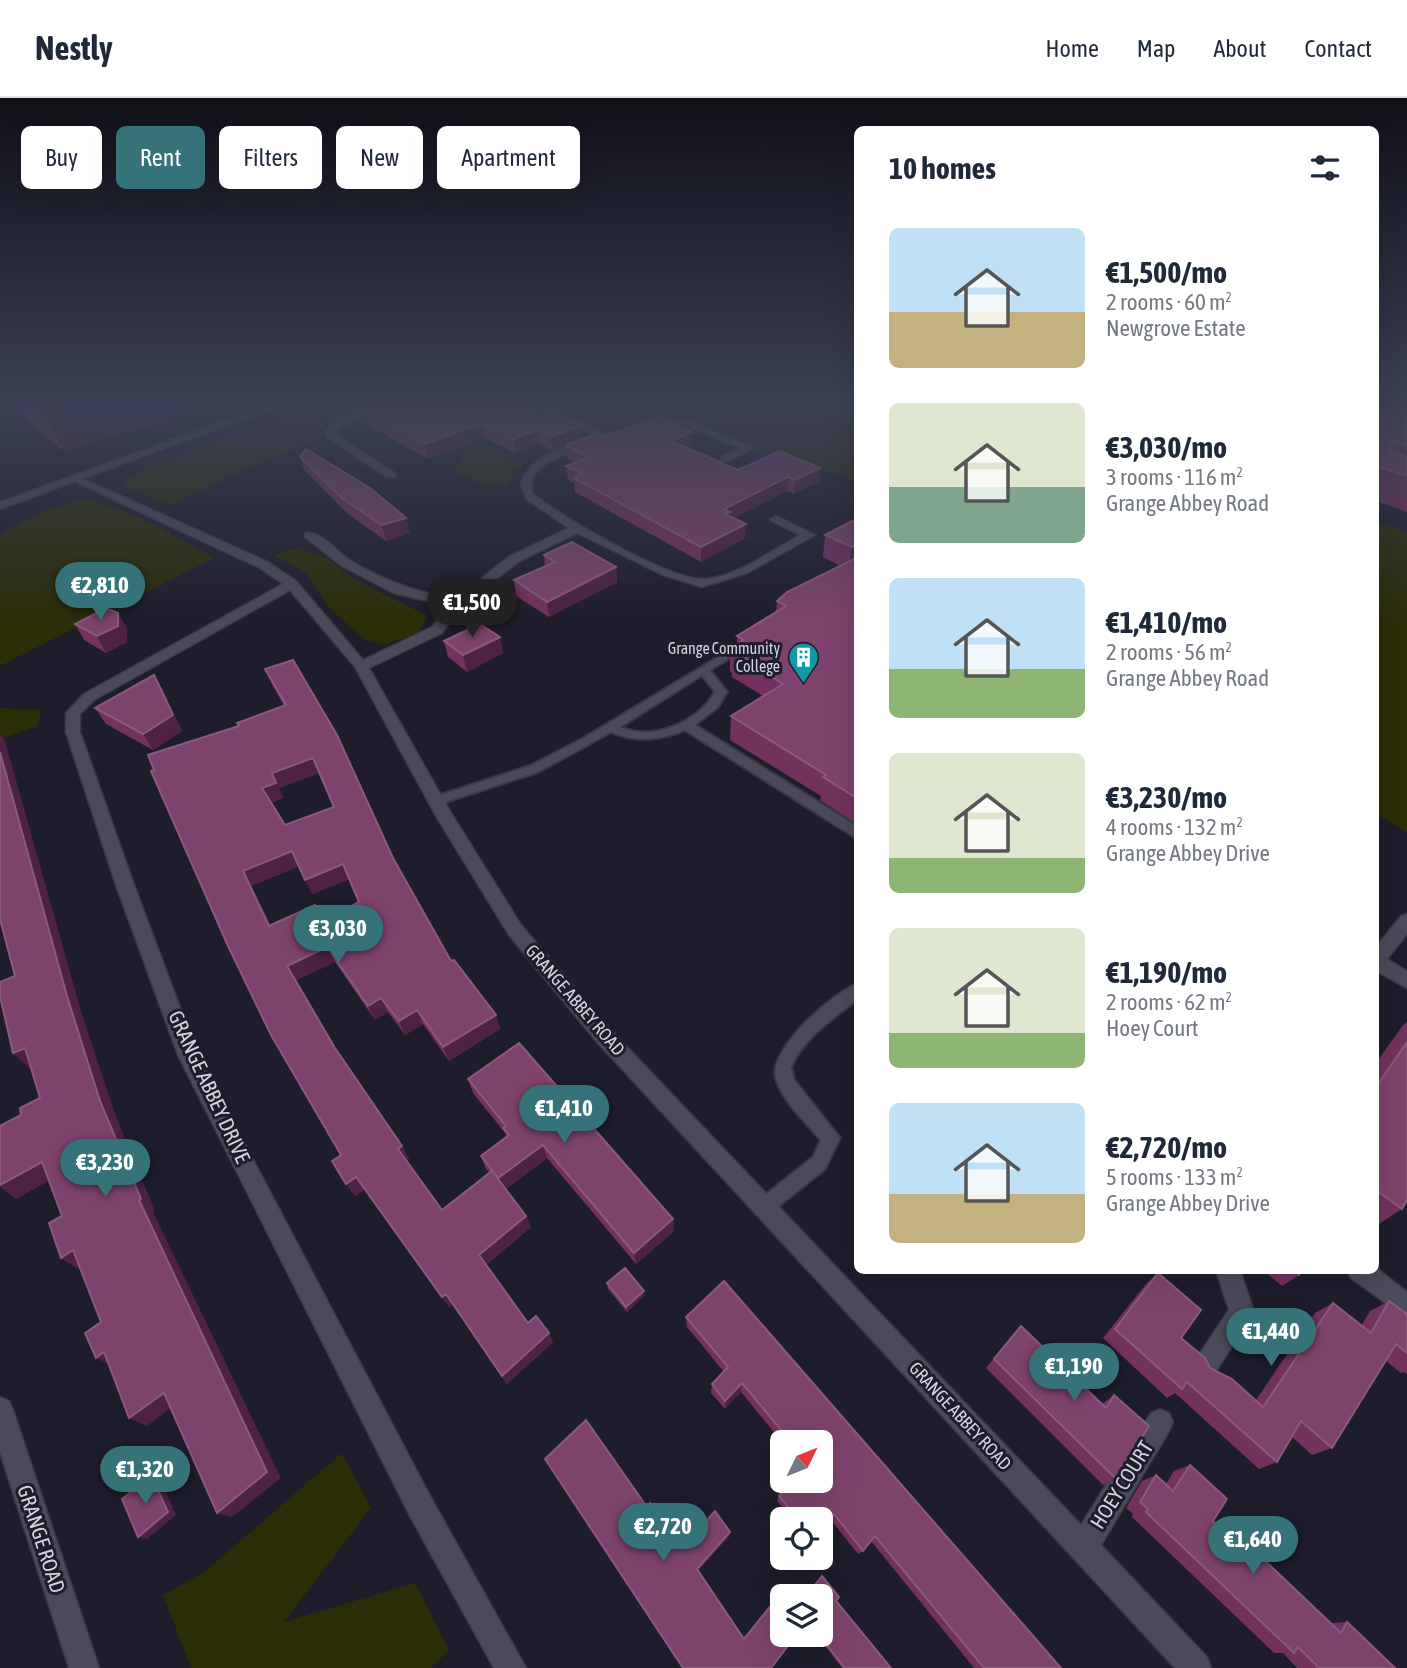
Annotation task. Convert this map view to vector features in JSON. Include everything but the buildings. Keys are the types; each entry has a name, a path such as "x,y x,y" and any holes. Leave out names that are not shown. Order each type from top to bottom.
{"street":[{"path":"0,506 84,477"},
{"path":"528,477 525,486 529,496 579,528 671,577 700,583 719,581 809,534 776,519"},
{"name":"GRANGE ABBEY ROAD","path":"77,480 264,565 292,584 360,666 436,801 515,930 604,1036 1196,1668"},
{"path":"360,666 437,630 456,604 513,559 579,528"},
{"path":"309,535 346,563 398,590 456,604"},
{"name":"GRANGE ABBEY DRIVE","path":"292,584 89,697 73,713 73,732 125,885 188,1055 420,1506 511,1668"},
{"path":"1379,957 1407,921"},
{"path":"1379,963 1407,980"},
{"path":"1205,1365 1242,1312 1229,1274"},
{"path":"1365,1274 1406,1304"},
{"name":"GRANGE ROAD","path":"0,1410 84,1668"},
{"name":"HOEY COURT","path":"1083,1548 1160,1422"}],"lane":[{"path":"436,801 534,769 705,671 729,656 757,631"},
{"path":"611,727 621,734 654,735 672,732 717,704 721,692 705,671"},
{"path":"685,724 854,831"},
{"path":"764,1207 819,1163 831,1138 784,1077 783,1060 796,1043 854,993"}],"green space":[{"path":"228,477 170,505 125,487 125,478"},
{"path":"468,477 511,477 509,485 486,487"},
{"path":"88,498 143,519 214,558 0,666 0,536 42,512"},
{"path":"1379,523 1407,532 1407,832 1379,816"},
{"path":"297,548 326,558 354,579 427,616 419,633 383,645 365,640 331,610 307,573 273,555"},
{"path":"0,708 41,710 38,726 0,739"},
{"path":"342,1453 371,1508 284,1622 415,1583 449,1650 431,1668 191,1668 163,1595 204,1572"}],"place":[{"name":"Grange Community College","path":"803,684"}]}
